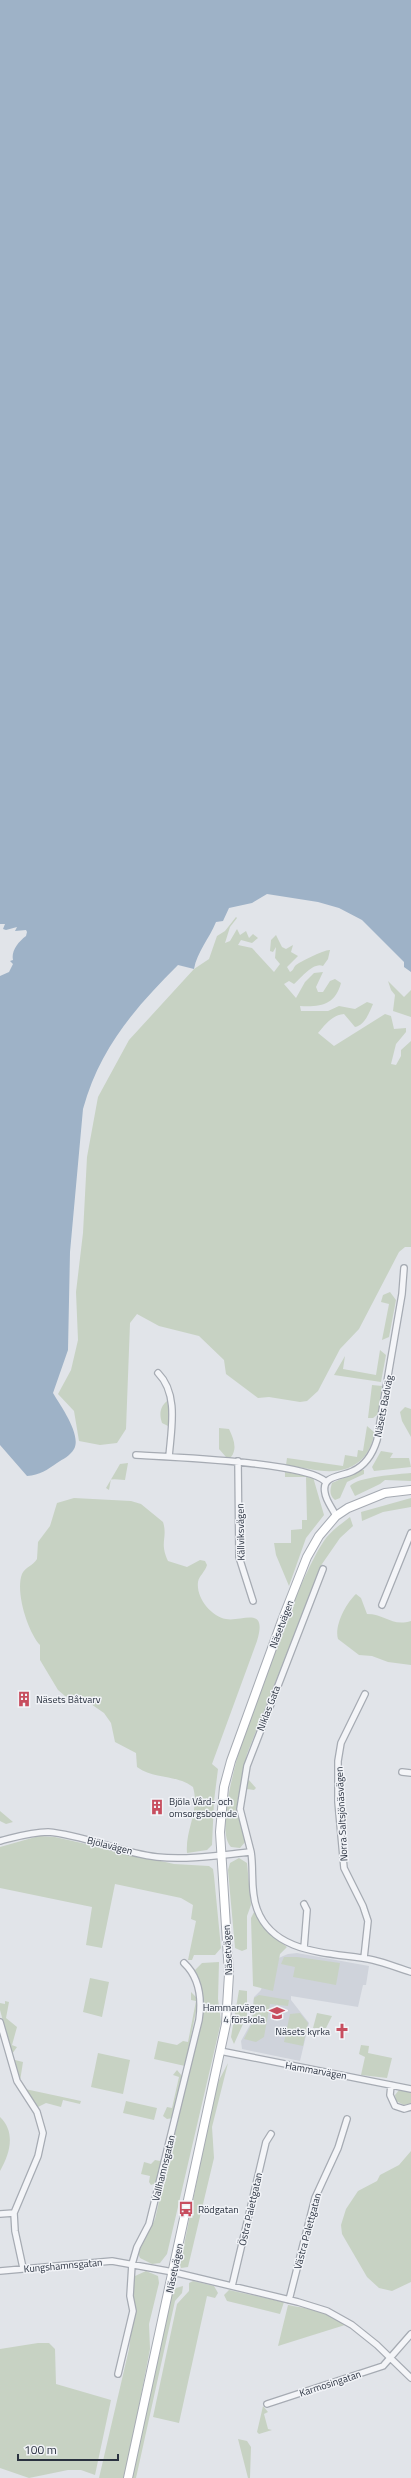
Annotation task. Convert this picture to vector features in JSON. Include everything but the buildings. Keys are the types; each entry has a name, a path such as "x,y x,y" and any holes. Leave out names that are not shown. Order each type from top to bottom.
{"street":[{"name":"Näsets Badväg","path":"326,1482 331,1478 353,1471 361,1466 374,1447 401,1301 404,1268"},
{"path":"158,1373 166,1382 171,1400 169,1457"},
{"path":"136,1455 238,1462 312,1473 326,1482 325,1495 336,1516"},
{"name":"Källviksvägen","path":"238,1462 240,1557 243,1575 253,1601"},
{"name":"Näsetvägen","path":"128,2478 228,2011 229,1974 221,1855 221,1807 231,1761 282,1618 307,1557 319,1536 336,1516 368,1499 411,1490"},
{"path":"382,1605 411,1533"},
{"name":"Niklas Gata","path":"323,1569 247,1766 240,1809 251,1852 254,1899 259,1913 268,1927 278,1937 295,1947 364,1958 411,1972"},
{"name":"Norra Saltsjönäsvägen","path":"364,1958 368,1921 363,1906 344,1868 338,1802 338,1761 341,1743 366,1694"},
{"path":"402,1772 411,1773"},
{"name":"Bjölavägen","path":"0,1841 31,1833 47,1832 86,1839 156,1856 191,1858 251,1852"},
{"path":"304,1904 307,1910 304,1948"},
{"name":"Vallhamnsgatan","path":"118,2374 132,2317 130,2296 132,2264 137,2247 149,2224 199,2020 200,1992 191,1969 184,1963"},
{"path":"0,2022 17,2081 38,2112 43,2133 38,2156 14,2213 15,2231 23,2268"},
{"name":"Hammarvägen","path":"220,2051 411,2089"},
{"path":"391,2085 390,2095 395,2106 404,2109 411,2107"},
{"name":"Västra Palettgatan","path":"289,2300 315,2198 338,2148 347,2119"},
{"name":"Östra Palettgatan","path":"232,2286 266,2142 270,2134"},
{"path":"0,2214 14,2213"},
{"name":"Kungshamnsgatan","path":"0,2271 103,2260 173,2272"},
{"path":"173,2272 315,2306 340,2317 362,2332 411,2378"},
{"name":"Karmosingatan","path":"267,2404 383,2366 411,2334"}],"shaded area":[{"name":"Hammarvägen 4 förskola","path":"297,1953 369,1966 366,1985 363,1985 358,2007 291,1996 291,2000 309,2023 300,2061 242,2049 241,2041 251,2023 254,1997 261,1990 267,1963 288,1954"}],"green space":[{"path":"236,917 237,918 230,927 225,943 230,941 237,929 240,935 246,931 249,938 253,934 258,938 252,943 241,940 238,945 252,948 274,972 280,964 275,958 276,947 273,952 270,951 271,940 276,935 282,947 286,949 293,945 291,952 298,956 287,967 290,972 302,961 330,950 328,959 323,966 319,965 311,968 294,984 289,981 284,984 296,998 305,982 314,973 323,972 316,987 318,992 323,992 330,981 335,979 341,983 335,996 331,1000 321,1005 300,1006 301,1011 328,1011 339,1006 355,1009 367,1002 373,1004 366,1018 358,1026 355,1027 344,1014 332,1018 326,1024 318,1033 334,1046 385,1014 391,1016 394,1029 406,1028 406,1032 396,1044 391,1064 396,1065 401,1056 401,1050 411,1041 411,1247 405,1247 399,1252 359,1329 340,1349 318,1391 307,1401 300,1402 269,1397 258,1398 226,1374 224,1360 199,1336 159,1326 137,1314 130,1323 126,1429 117,1443 100,1445 79,1441 74,1411 58,1394 71,1370 78,1340 76,1292 83,1233 87,1157 98,1097 129,1040 194,969 209,959 217,936 225,931"},
{"path":"388,981 404,997 411,990 411,1017 393,1011 395,995 391,990"},
{"path":"390,1292 396,1300 389,1337 382,1340 389,1304 381,1302 383,1295"},
{"path":"380,1350 386,1355 381,1382 334,1375 345,1356 343,1369 376,1375"},
{"path":"372,1385 382,1386 378,1414 373,1418 368,1418"},
{"path":"167,1401 170,1417 168,1426 162,1423 161,1417 162,1408"},
{"path":"405,1407 411,1409 411,1437 402,1421 400,1412"},
{"path":"367,1426 374,1432 369,1449 364,1457 347,1469 327,1471 286,1465 287,1458 343,1466 345,1455 357,1457 358,1450 363,1451"},
{"path":"219,1428 229,1429 232,1436 234,1450 231,1457 226,1457 219,1449"},
{"path":"381,1451 393,1453 390,1458 409,1458 411,1467 374,1471 372,1467"},
{"path":"128,1463 125,1480 111,1479 120,1464"},
{"path":"364,1470 364,1474 347,1482 340,1498 335,1500 330,1492 332,1483"},
{"path":"285,1472 313,1477 324,1515 306,1538 289,1586 276,1555 274,1543 291,1543 291,1530 302,1529 302,1520 307,1520 306,1477 285,1477"},
{"path":"411,1473 411,1481 385,1480 355,1496 350,1486 361,1480 369,1478"},
{"path":"111,1480 109,1490 106,1488"},
{"path":"74,1498 131,1501 141,1504 163,1522 165,1532 164,1549 168,1561 187,1567 200,1560 205,1561 207,1565 198,1582 198,1588 202,1600 210,1610 226,1619 252,1618 256,1619 259,1623 257,1641 212,1764 218,1769 214,1801 212,1845 207,1850 187,1853 188,1836 195,1804 193,1787 180,1780 151,1774 137,1767 136,1753 115,1742 111,1723 104,1713 88,1702 65,1696 58,1690 40,1660 40,1645 35,1639 27,1622 21,1601 20,1582 23,1572 37,1559 38,1542 50,1526 57,1503"},
{"path":"411,1498 411,1507 383,1512 362,1521 361,1512"},
{"path":"350,1517 353,1526 340,1538 322,1564 247,1754 237,1804 246,1841 240,1848 231,1847 225,1827 229,1792 240,1747 256,1698 293,1602 310,1566 328,1536"},
{"path":"356,1594 361,1598 367,1614 399,1622 411,1621 411,1665 388,1662 372,1656 359,1655 338,1639 337,1634 339,1621 348,1603"},
{"path":"248,1779 256,1788 254,1790 247,1789"},
{"path":"0,1811 13,1822 6,1824 0,1821"},
{"path":"39,1836 55,1837 174,1864 209,1866 213,1869 221,1948 215,1955 194,1955 192,1960 188,1960 196,1921 191,1919 193,1905 181,1898 115,1884 102,1948 86,1945 92,1907 0,1888 0,1847"},
{"path":"239,1858 247,1863 251,1905 247,1916 247,1949 242,1951 235,1948 228,1870 230,1863"},
{"path":"254,1912 269,1933 287,1947 280,1954 273,1991 253,1986 251,1918"},
{"path":"284,1957 297,1957 340,1963 336,1985 293,1977 295,1967 281,1964"},
{"path":"219,1962 218,1999 221,2022 167,2254 160,2263 152,2264 140,2258 138,2253 155,2219 202,2017 195,1970 202,1963"},
{"path":"90,1978 109,1982 102,2017 83,2012"},
{"path":"239,1990 247,1991 247,2015 234,2044 231,2037"},
{"path":"191,1992 196,1997 197,2006 185,2066 154,2059 158,2041 177,2045 183,2041 188,2042 196,2001 191,2000"},
{"path":"259,1995 289,2000 288,2006 270,2004 264,2037 256,2042 244,2039 252,2023 254,1998"},
{"path":"5,2001 9,2002 6,2018 17,2027 12,2045 17,2047 12,2054 0,2010 0,2003 5,2004"},
{"path":"300,2013 308,2023 303,2046 284,2042 290,2014"},
{"path":"317,2013 332,2016 326,2028 313,2028"},
{"path":"361,2045 369,2046 368,2053 392,2058 387,2078 361,2075 365,2057 359,2054"},
{"path":"98,2053 130,2060 123,2094 91,2087"},
{"path":"15,2060 23,2062 20,2081 13,2062"},
{"path":"228,2063 212,2127 214,2158 188,2267 181,2268 180,2265 216,2086"},
{"path":"177,2070 182,2076 173,2118 167,2119 163,2116 167,2107 172,2108 179,2077 173,2075"},
{"path":"25,2089 81,2101 80,2104 63,2100 61,2107 46,2103 38,2107"},
{"path":"399,2090 411,2092 411,2104 404,2105 396,2101 395,2095"},
{"path":"126,2101 157,2108 154,2120 123,2113"},
{"path":"0,2117 8,2129 10,2143 4,2164 0,2171"},
{"path":"411,2151 411,2282 392,2291 379,2288 367,2277 342,2234 341,2225 346,2209 358,2191 377,2181 380,2175 399,2165"},
{"path":"163,2156 156,2183 151,2185 149,2182 150,2176 141,2174 144,2162 151,2164 155,2160 160,2161"},
{"path":"146,2271 158,2276 159,2283 149,2324 150,2349 125,2478 99,2478 129,2349 134,2310 133,2283 135,2276"},
{"path":"193,2281 214,2286 218,2293 215,2298 207,2296 179,2423 153,2417 177,2304 189,2291 189,2283"},
{"path":"183,2286 182,2293 175,2301 136,2478 132,2478 172,2291"},
{"path":"229,2290 284,2302 280,2314 227,2301 224,2295"},
{"path":"288,2305 328,2314 335,2317 345,2325 278,2346"},
{"path":"38,2343 49,2343 55,2349 56,2384 111,2400 95,2475 81,2470 68,2470 29,2478 0,2468 0,2349"},
{"path":"263,2406 268,2412 264,2414 268,2429 272,2430 259,2434 257,2432"},
{"path":"238,2439 247,2441 251,2447 250,2478 248,2478"}],"water":[{"path":"0,0 411,0 411,972 404,967 404,962 362,920 339,908 318,902 267,894 252,903 229,908 223,921 216,922 200,951 194,969 178,965 147,997 120,1031 99,1067 90,1087 83,1109 70,1252 68,1350 53,1393 73,1428 76,1443 74,1449 66,1457 50,1468 36,1475 27,1476 0,1445 0,976 9,972 13,964 10,961 13,960 14,950 20,941 26,936 27,932 26,930 15,931 17,927 6,930 3,929 5,924 0,924"}],"place":[{"name":"Näsets Båtvarv","path":"24,1699"},
{"name":"Bjöla Vård- och omsorgsboende","path":"157,1807"},
{"name":"Hammarvägen 4 förskola","path":"277,2013"},
{"name":"Näsets kyrka","path":"342,2031"},
{"name":"Rödgatan","path":"186,2209"}]}
